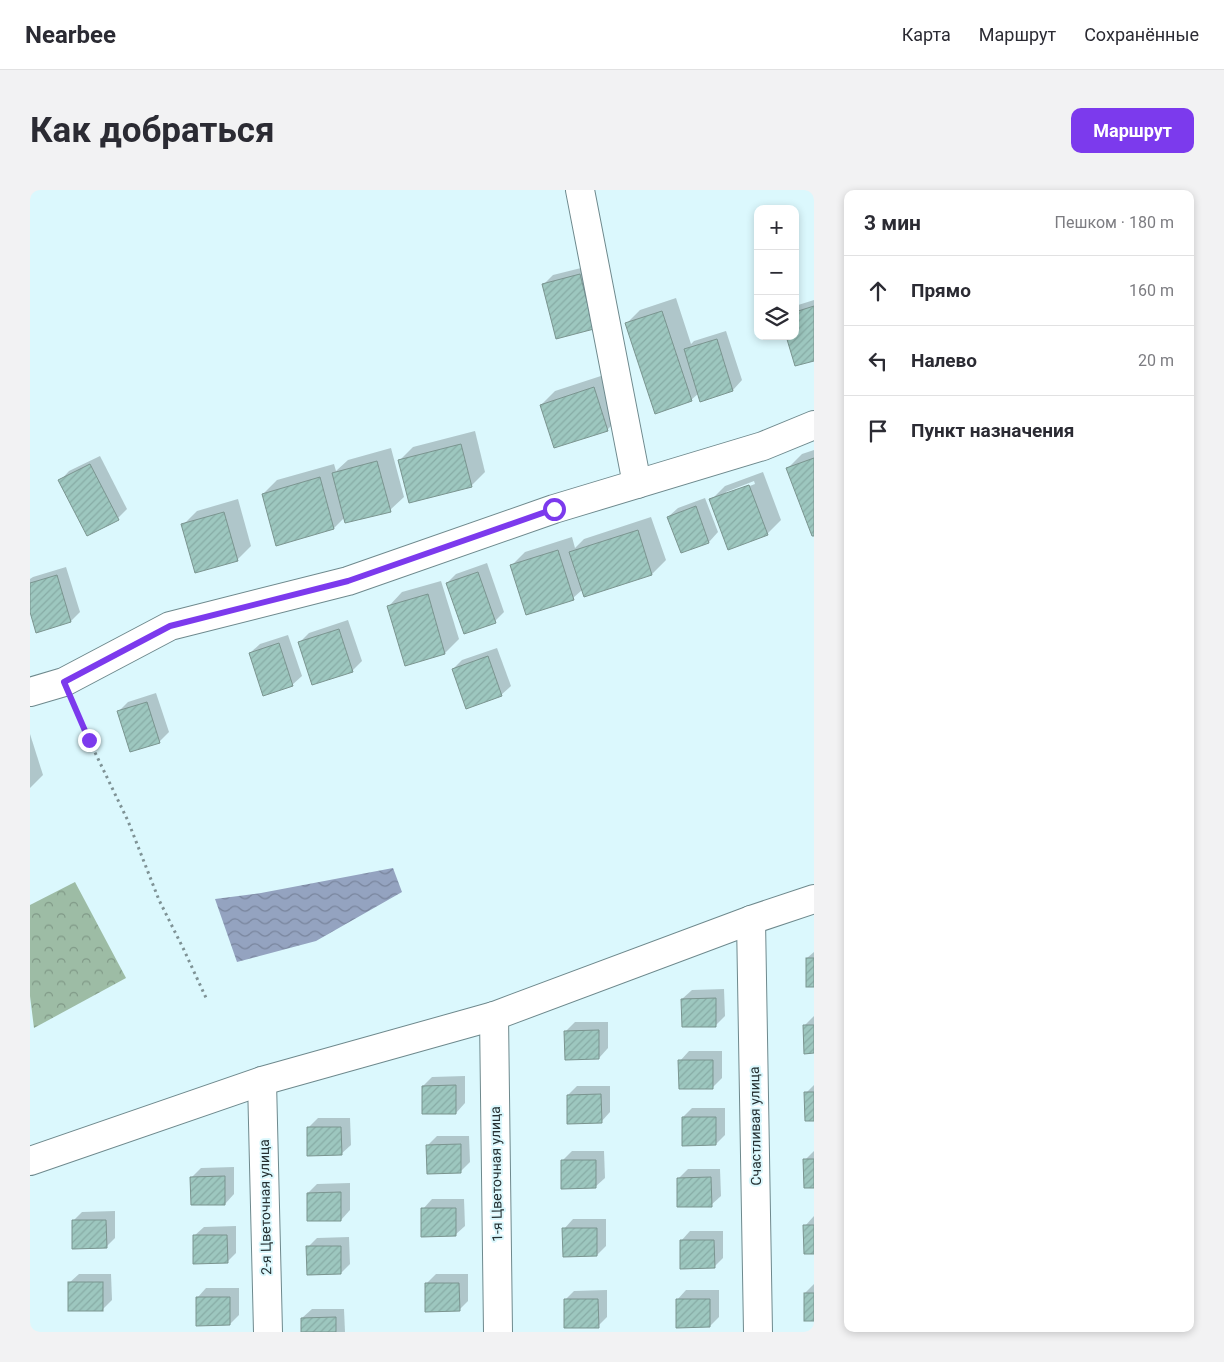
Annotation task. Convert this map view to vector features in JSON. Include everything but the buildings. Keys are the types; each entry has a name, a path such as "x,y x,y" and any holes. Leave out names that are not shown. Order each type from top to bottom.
{"street":[{"path":"580,190 637,484"},
{"path":"30,692 64,682 170,626 348,581 554,509 763,446 814,425"},
{"path":"30,1161 262,1081 494,1016 751,920 814,899"},
{"name":"Счастливая улица","path":"751,920 758,1332"},
{"name":"1-я Цветочная улица","path":"494,1016 498,1332"},
{"name":"2-я Цветочная улица","path":"262,1081 268,1332"}],"path":[{"path":"64,682 89,740 128,821 159,900 207,1000"}],"green space":[{"path":"75,882 126,978 34,1028 30,996 30,905"}],"water":[{"path":"393,868 402,892 316,941 237,962 215,899 261,893"}],"route":[{"path":"89,740 64,682 170,626 348,581 554,509"}]}
